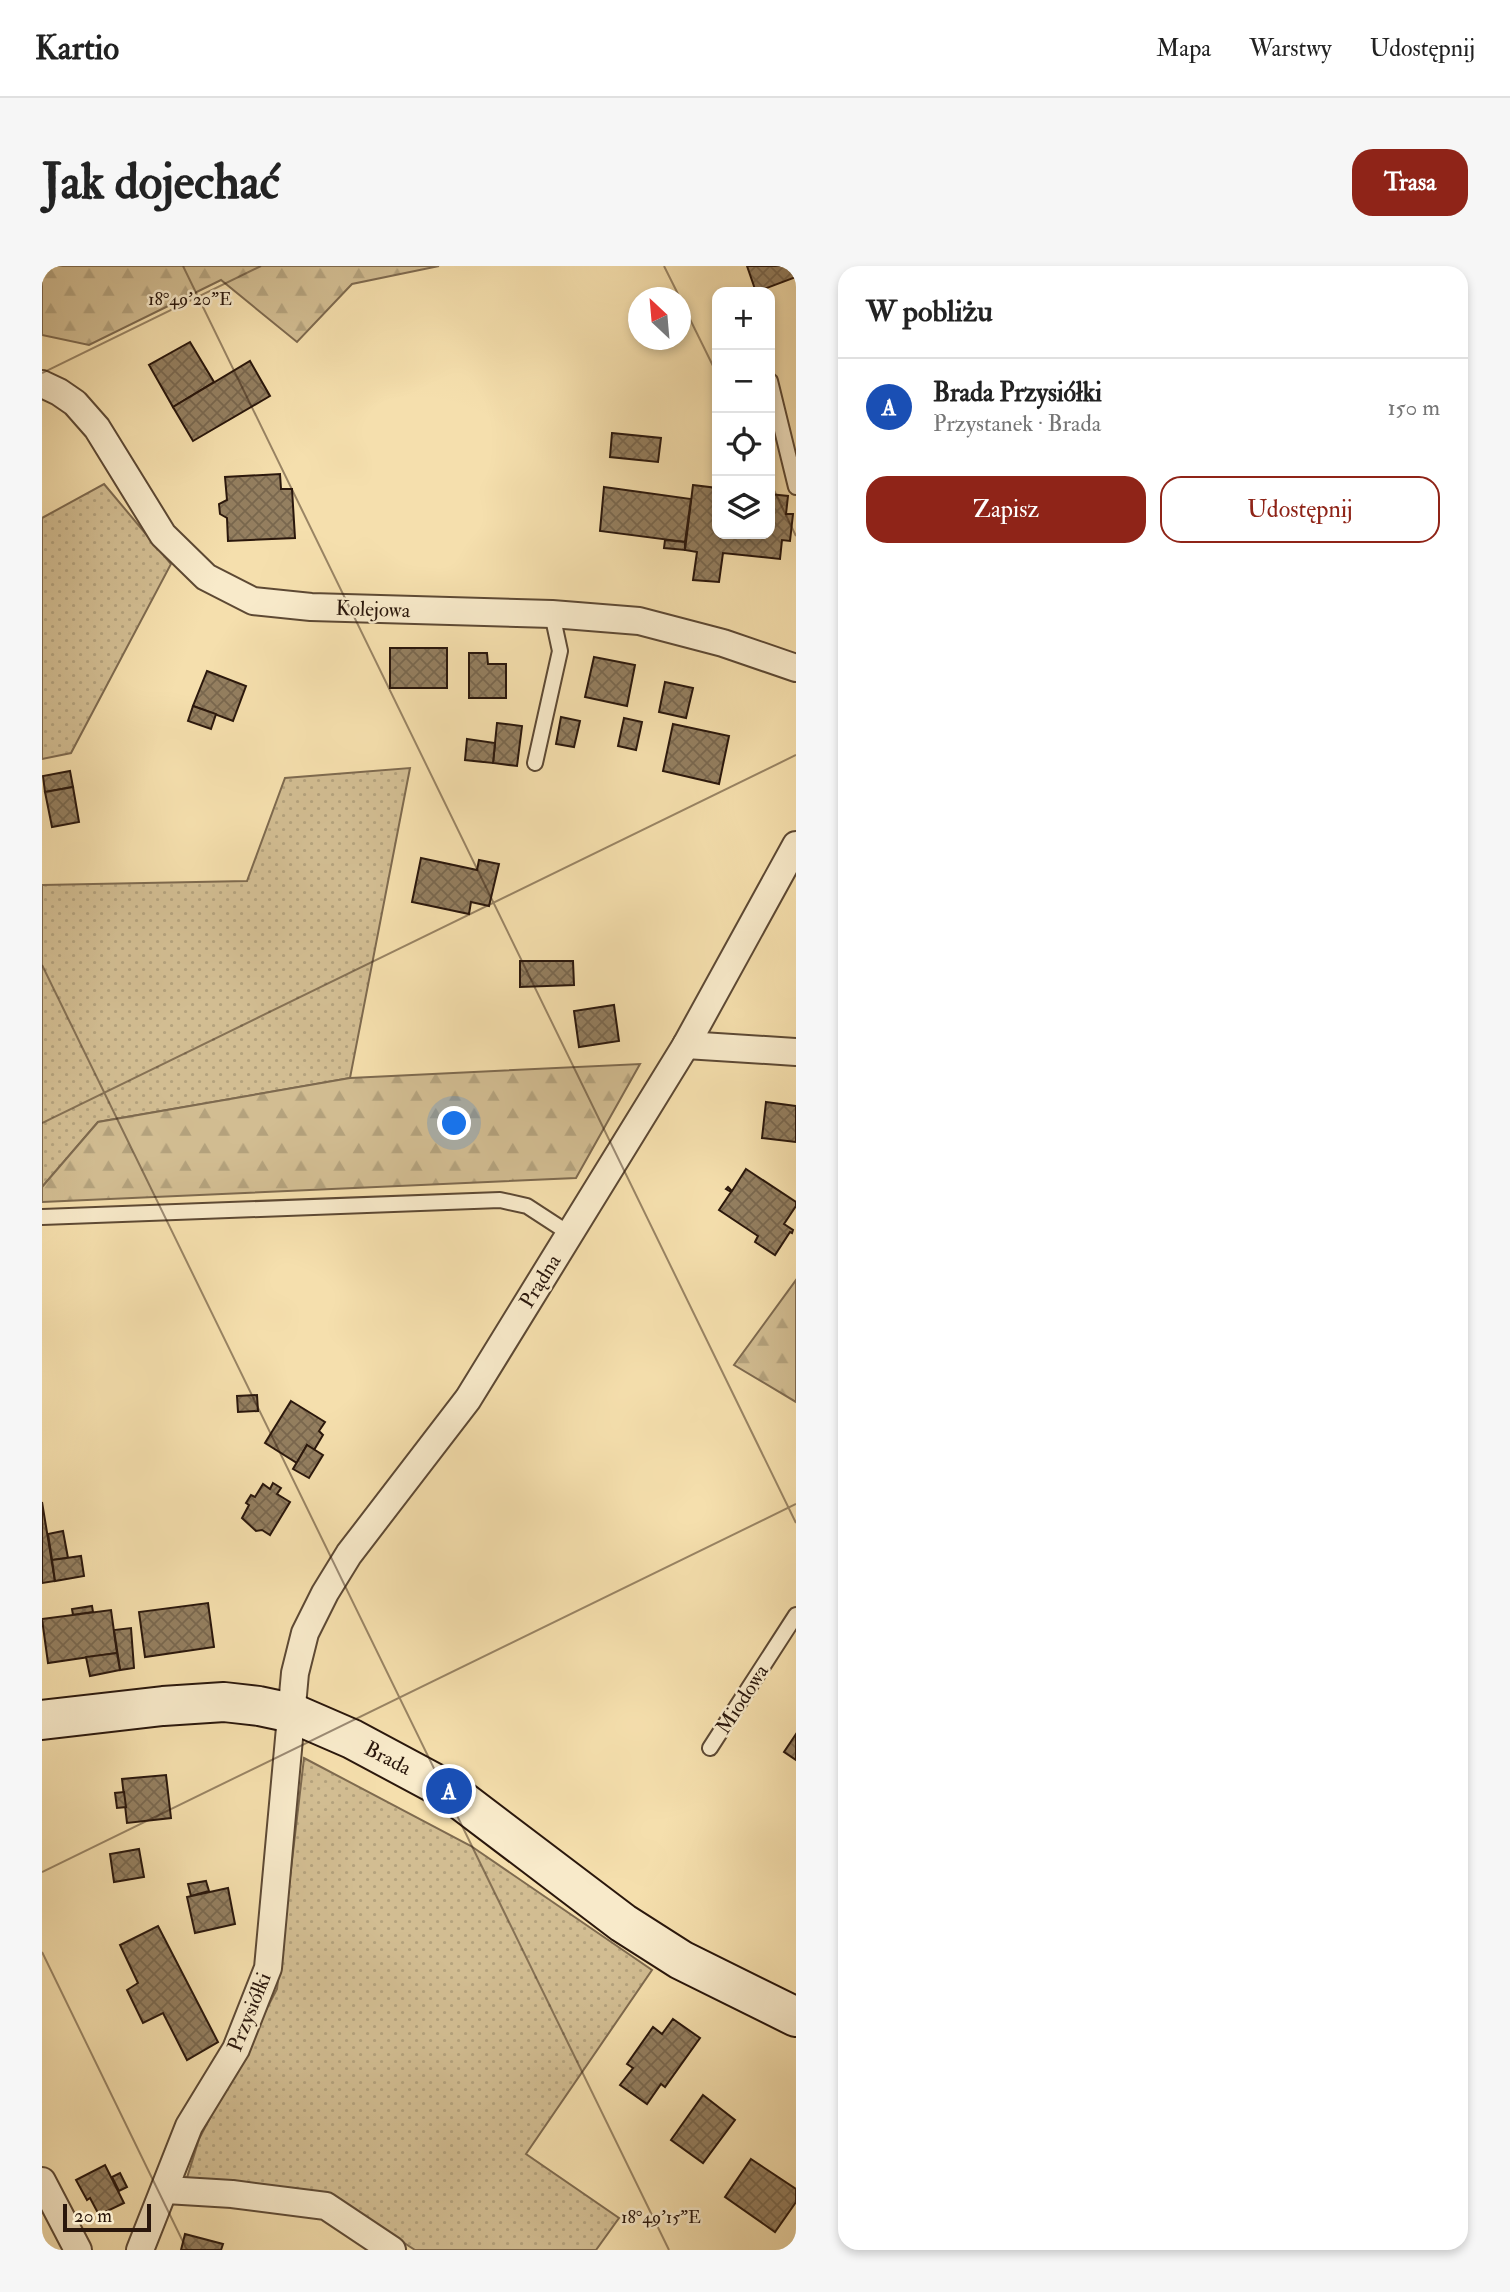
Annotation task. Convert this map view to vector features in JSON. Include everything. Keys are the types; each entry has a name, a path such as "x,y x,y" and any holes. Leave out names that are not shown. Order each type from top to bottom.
{"street":[{"name":"Kolejowa","path":"42,384 75,403 97,428 163,535 206,577 253,601 311,607 552,614 639,621 723,643 796,668"},
{"name":"Prądna","path":"292,1713 295,1673 305,1633 325,1593 349,1554 468,1399 686,1045 796,845"},
{"path":"686,1045 796,1052"},
{"name":"Brada","path":"42,1720 224,1702 292,1713 352,1739 449,1791 623,1923 681,1960 796,2017"},
{"name":"Przysiółki","path":"140,2250 190,2126 236,2049 268,1968 292,1713"},
{"path":"42,2181 78,2250"},
{"path":"166,2190 232,2194 326,2206 392,2250"}],"lane":[{"path":"775,402 796,487"},
{"path":"535,763 560,652 552,614"},
{"path":"42,1217 500,1200 527,1206 570,1234"},
{"name":"Miodowa","path":"710,1748 796,1615"}],"green space":[{"path":"42,266 439,266 352,284 297,342 221,280 89,345 42,335"},
{"path":"104,484 171,564 71,753 42,759 42,518"},
{"path":"410,768 350,1078 98,1122 42,1187 42,885 247,881 285,778"},
{"path":"640,1064 576,1178 42,1202 42,1187 98,1122 350,1078"},
{"path":"796,1280 796,1402 734,1365"},
{"path":"304,1758 471,1846 652,1970 526,2154 619,2218 596,2250 415,2250 337,2199 186,2181 199,2139 277,1989"}],"building":[{"path":"747,266 796,266 796,277 769,287 754,287"},
{"path":"190,342 214,382 173,407 149,365"},
{"path":"250,361 270,396 193,441 173,407"},
{"path":"612,433 661,438 658,462 610,457"},
{"path":"280,474 281,489 292,489 295,538 228,541 227,518 220,514 219,504 227,500 225,477"},
{"path":"693,485 712,487 712,539 775,539 775,495 788,496 786,514 793,514 790,541 782,540 780,559 723,553 719,582 693,580 697,552 685,550"},
{"path":"604,487 691,499 685,542 600,531"},
{"path":"665,540 685,542 685,550 664,548"},
{"path":"390,648 447,648 447,688 390,688"},
{"path":"469,653 487,653 488,664 506,664 506,698 469,698"},
{"path":"594,657 635,665 627,706 585,697"},
{"path":"207,671 246,686 233,721 193,706"},
{"path":"665,682 693,688 686,718 659,712"},
{"path":"193,706 216,714 211,729 188,721"},
{"path":"561,717 580,721 574,747 556,744"},
{"path":"624,718 642,722 636,750 618,746"},
{"path":"497,723 522,726 517,766 493,763"},
{"path":"673,724 729,736 719,784 663,771"},
{"path":"467,739 495,743 493,763 465,760"},
{"path":"70,771 73,787 45,792 43,776"},
{"path":"73,787 79,822 52,827 45,792"},
{"path":"421,858 477,870 479,860 499,864 489,906 471,902 469,914 412,902"},
{"path":"520,961 573,961 574,985 520,987"},
{"path":"614,1005 619,1041 579,1047 574,1011"},
{"path":"766,1102 796,1106 796,1142 762,1138"},
{"path":"746,1169 796,1202 784,1224 793,1230 792,1233 790,1232 775,1255 755,1242 758,1236 719,1210 731,1192 726,1189 728,1187 732,1191"},
{"path":"257,1395 258,1411 238,1412 237,1396"},
{"path":"291,1401 325,1422 319,1431 323,1435 314,1450 307,1445 297,1463 265,1443"},
{"path":"307,1445 323,1455 309,1478 293,1469"},
{"path":"273,1483 281,1488 277,1494 290,1502 270,1535 262,1530 256,1531 242,1518 251,1495 255,1497 263,1484 270,1489"},
{"path":"42,1502 55,1581 42,1583"},
{"path":"63,1531 68,1558 52,1560 48,1534"},
{"path":"81,1556 84,1576 55,1581 52,1560"},
{"path":"208,1603 214,1647 145,1657 139,1612"},
{"path":"92,1606 93,1612 73,1615 72,1609"},
{"path":"111,1610 117,1653 48,1663 42,1619"},
{"path":"131,1628 134,1668 120,1670 114,1630"},
{"path":"117,1653 120,1670 90,1676 86,1657"},
{"path":"796,1734 796,1760 784,1752"},
{"path":"166,1775 171,1818 127,1823 122,1779"},
{"path":"124,1792 126,1807 117,1808 115,1793"},
{"path":"139,1849 144,1877 114,1882 110,1854"},
{"path":"206,1881 209,1891 191,1896 188,1884"},
{"path":"228,1888 235,1924 195,1933 187,1897"},
{"path":"158,1926 218,2042 187,2060 163,2013 143,2023 127,1990 138,1983 120,1945"},
{"path":"673,2019 700,2038 665,2087 661,2084 647,2104 620,2085 633,2068 627,2064 653,2027 662,2034"},
{"path":"703,2095 735,2120 703,2163 671,2140"},
{"path":"751,2159 796,2189 796,2202 775,2232 725,2197"},
{"path":"105,2165 124,2203 99,2215 76,2180"},
{"path":"120,2173 127,2187 119,2191 112,2177"},
{"path":"185,2234 223,2244 221,2250 181,2250"}],"place":[{"name":"Brada Przysiółki","path":"449,1791"}]}
